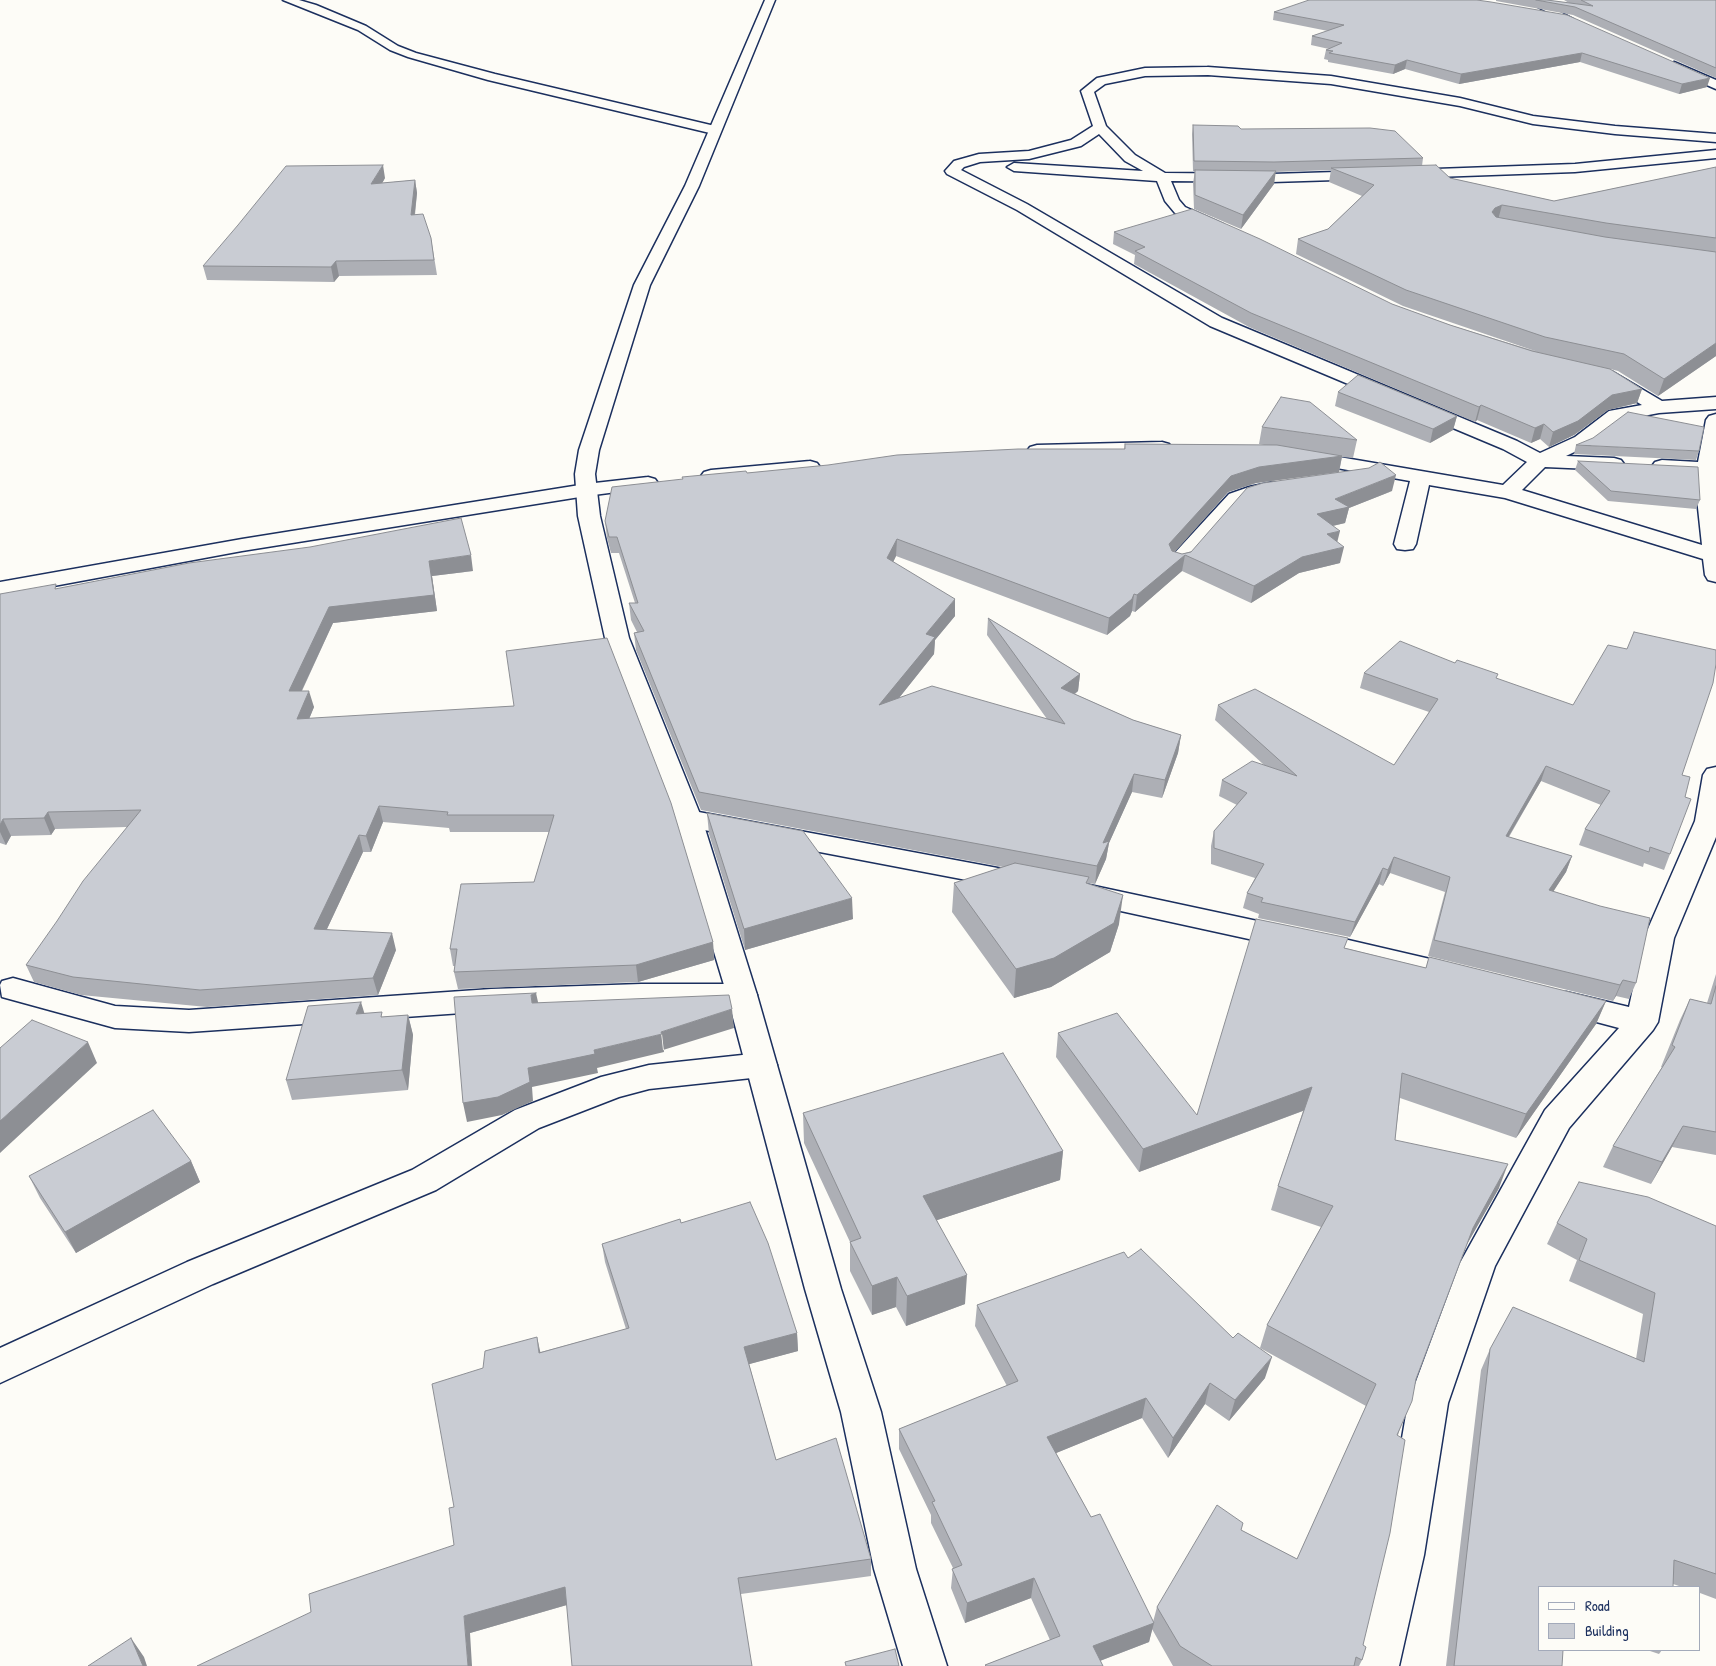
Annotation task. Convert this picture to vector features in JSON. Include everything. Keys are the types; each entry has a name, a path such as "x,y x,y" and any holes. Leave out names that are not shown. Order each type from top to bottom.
{"street":[{"path":"288,0 312,7 362,28 394,48 412,55 492,77 714,130"},
{"path":"770,0 692,186 642,285 589,450 585,474 586,490 589,516 616,638 688,819 742,995 822,1289 861,1412 895,1569 925,1666"},
{"path":"1525,11 1572,21 1530,0"},
{"path":"1667,62 1716,85"},
{"path":"1230,233 1180,210 1172,201 1162,177 1130,158 1100,128 1087,91 1101,81 1145,72 1208,71 1331,80 1460,102 1533,120 1615,130 1716,138"},
{"path":"1100,128 1076,143 1030,155 979,158 959,164 952,171 1022,207 1216,322 1510,445 1540,462 1708,469"},
{"path":"959,164 1162,177 1272,178 1575,168 1716,154"},
{"path":"1592,372 1612,377 1659,406"},
{"path":"1508,492 1540,462 1582,441 1616,415 1659,406 1716,403"},
{"path":"1715,430 1708,453 1706,489 1716,575"},
{"path":"1020,451 1099,448 1182,448"},
{"path":"1283,454 1508,492 1713,555"},
{"path":"0,588 242,545 586,490 832,465"},
{"path":"1322,481 1394,472"},
{"path":"1405,544 1421,477"},
{"path":"1179,562 1236,498 1256,491 1294,485"},
{"path":"1377,1666 1404,1556 1428,1402 1478,1262 1557,1119 1642,1022 1659,938 1712,827 1716,775"},
{"path":"688,819 1053,888 1382,957 1459,976"},
{"path":"13,989 115,1017 189,1021 491,1000 742,995"},
{"path":"1536,996 1642,1022"},
{"path":"0,1366 200,1273 424,1180 527,1118 613,1086 649,1077 761,1065"}],"building":[{"path":"1309,0 1477,0 1567,15 1710,78 1682,84 1582,53 1461,74 1407,60 1395,65 1329,53 1333,51 1326,50 1342,43 1312,36 1344,25 1274,12"},
{"path":"1536,0 1593,6 1581,0 1716,0 1716,68 1575,7"},
{"path":"1193,125 1238,126 1241,129 1370,128 1395,131 1423,158 1274,162 1194,161"},
{"path":"383,165 371,184 415,180 411,215 423,214 431,238 434,260 336,261 331,267 203,266 286,166"},
{"path":"1436,165 1450,178 1554,201 1716,167 1716,238 1606,223 1502,205 1495,208 1492,212 1496,217 1605,237 1716,252 1716,343 1664,379 1624,354 1545,337 1406,290 1298,239 1328,229 1374,185 1331,168"},
{"path":"1195,170 1276,171 1243,215 1195,195"},
{"path":"1192,209 1260,239 1392,304 1532,351 1610,369 1642,389 1612,395 1578,421 1553,432 1544,424 1535,428 1481,405 1479,407 1251,313 1135,251 1145,247 1114,232"},
{"path":"1358,375 1457,416 1433,429 1338,392"},
{"path":"1281,397 1310,402 1357,440 1262,427"},
{"path":"1628,412 1704,427 1699,451 1576,445 1593,438"},
{"path":"1125,444 1277,445 1342,456 1259,467 1231,476 1169,544 1172,551 1182,554 1191,552 1247,488 1263,483 1369,468 1380,462 1396,475 1335,499 1349,507 1317,514 1340,531 1327,534 1344,547 1302,557 1254,586 1185,555 1137,595 1134,594 1132,599 1109,618 897,539 887,558 955,599 926,634 935,637 879,705 932,686 1065,724 988,618 1080,674 1061,688 1133,720 1181,735 1165,780 1134,774 1103,843 1109,841 1097,866 699,792 634,633 644,631 629,603 638,603 617,537 609,537 605,521 612,487 683,479 682,477 828,465 897,455 1018,449 1125,449"},
{"path":"1578,461 1698,467 1700,500 1611,491"},
{"path":"461,518 471,555 429,561 434,595 329,607 289,691 309,691 297,719 514,706 506,651 607,638 671,803 713,942 636,965 454,972 457,949 450,949 461,884 534,882 554,815 447,815 448,812 379,806 366,836 359,835 314,929 392,933 373,978 200,990 73,977 26,965 83,881 141,810 48,812 44,818 3,819 0,825 0,594 56,584 55,589 189,563 310,547"},
{"path":"1634,632 1716,650 1713,683 1682,775 1690,777 1685,797 1691,799 1670,854 1650,847 1649,852 1585,829 1610,791 1546,766 1506,836 1572,856 1549,890 1600,906 1650,918 1636,983 1623,980 1620,985 1434,940 1450,877 1394,857 1388,870 1383,868 1355,922 1261,902 1263,898 1247,893 1264,864 1214,848 1214,831 1247,793 1222,780 1252,761 1297,776 1218,705 1255,689 1394,765 1438,699 1364,673 1400,641 1455,663 1457,660 1498,674 1496,678 1573,705 1608,645 1627,649"},
{"path":"707,813 803,831 852,898 744,929"},
{"path":"1015,863 1089,877 1086,883 1123,895 1114,923 1054,958 1016,969 954,883"},
{"path":"1256,919 1348,938 1344,948 1426,968 1429,957 1606,1001 1526,1114 1402,1073 1395,1140 1508,1164 1473,1228 1416,1379 1412,1401 1397,1435 1405,1440 1390,1533 1363,1645 1366,1647 1362,1660 1356,1657 1354,1666 1212,1666 1180,1646 1157,1607 1217,1505 1243,1523 1241,1530 1297,1559 1376,1384 1267,1325 1333,1206 1278,1186 1312,1087 1143,1149 1058,1033 1117,1013 1197,1115"},
{"path":"1716,986 1716,1132 1683,1126 1662,1162 1613,1146 1675,1047 1672,1045 1690,999 1711,1004"},
{"path":"536,993 531,995 532,1003 729,995 732,1009 661,1032 662,1034 594,1050 595,1054 528,1068 530,1082 498,1097 463,1103 454,997"},
{"path":"361,1002 356,1014 382,1012 381,1017 408,1015 402,1070 286,1080 308,1006"},
{"path":"32,1020 88,1042 0,1121 0,1048"},
{"path":"1003,1053 1063,1151 923,1196 967,1275 907,1296 897,1277 872,1286 850,1242 861,1238 803,1113"},
{"path":"153,1110 191,1161 65,1232 29,1176"},
{"path":"1579,1182 1648,1197 1716,1226 1716,1574 1674,1560 1673,1586 1538,1586 1538,1651 1563,1651 1562,1666 1454,1666 1490,1349 1513,1307 1644,1362 1655,1293 1579,1260 1587,1239 1557,1223"},
{"path":"750,1202 768,1243 797,1333 744,1347 776,1460 836,1438 871,1559 738,1578 752,1666 572,1666 565,1587 464,1616 468,1666 197,1666 311,1612 309,1594 454,1545 449,1508 454,1507 432,1384 483,1368 485,1351 537,1337 539,1353 629,1328 602,1244 680,1219 681,1223"},
{"path":"1141,1249 1233,1338 1238,1333 1272,1357 1235,1400 1210,1383 1173,1438 1146,1398 1047,1437 1091,1517 1100,1514 1154,1623 1093,1646 1103,1666 986,1666 1060,1636 1034,1578 967,1603 952,1569 962,1565 932,1502 935,1501 899,1429 1018,1381 977,1305 1124,1252 1128,1258"},
{"path":"131,1638 143,1666 88,1666"},
{"path":"895,1649 899,1666 846,1666 845,1662"}]}
